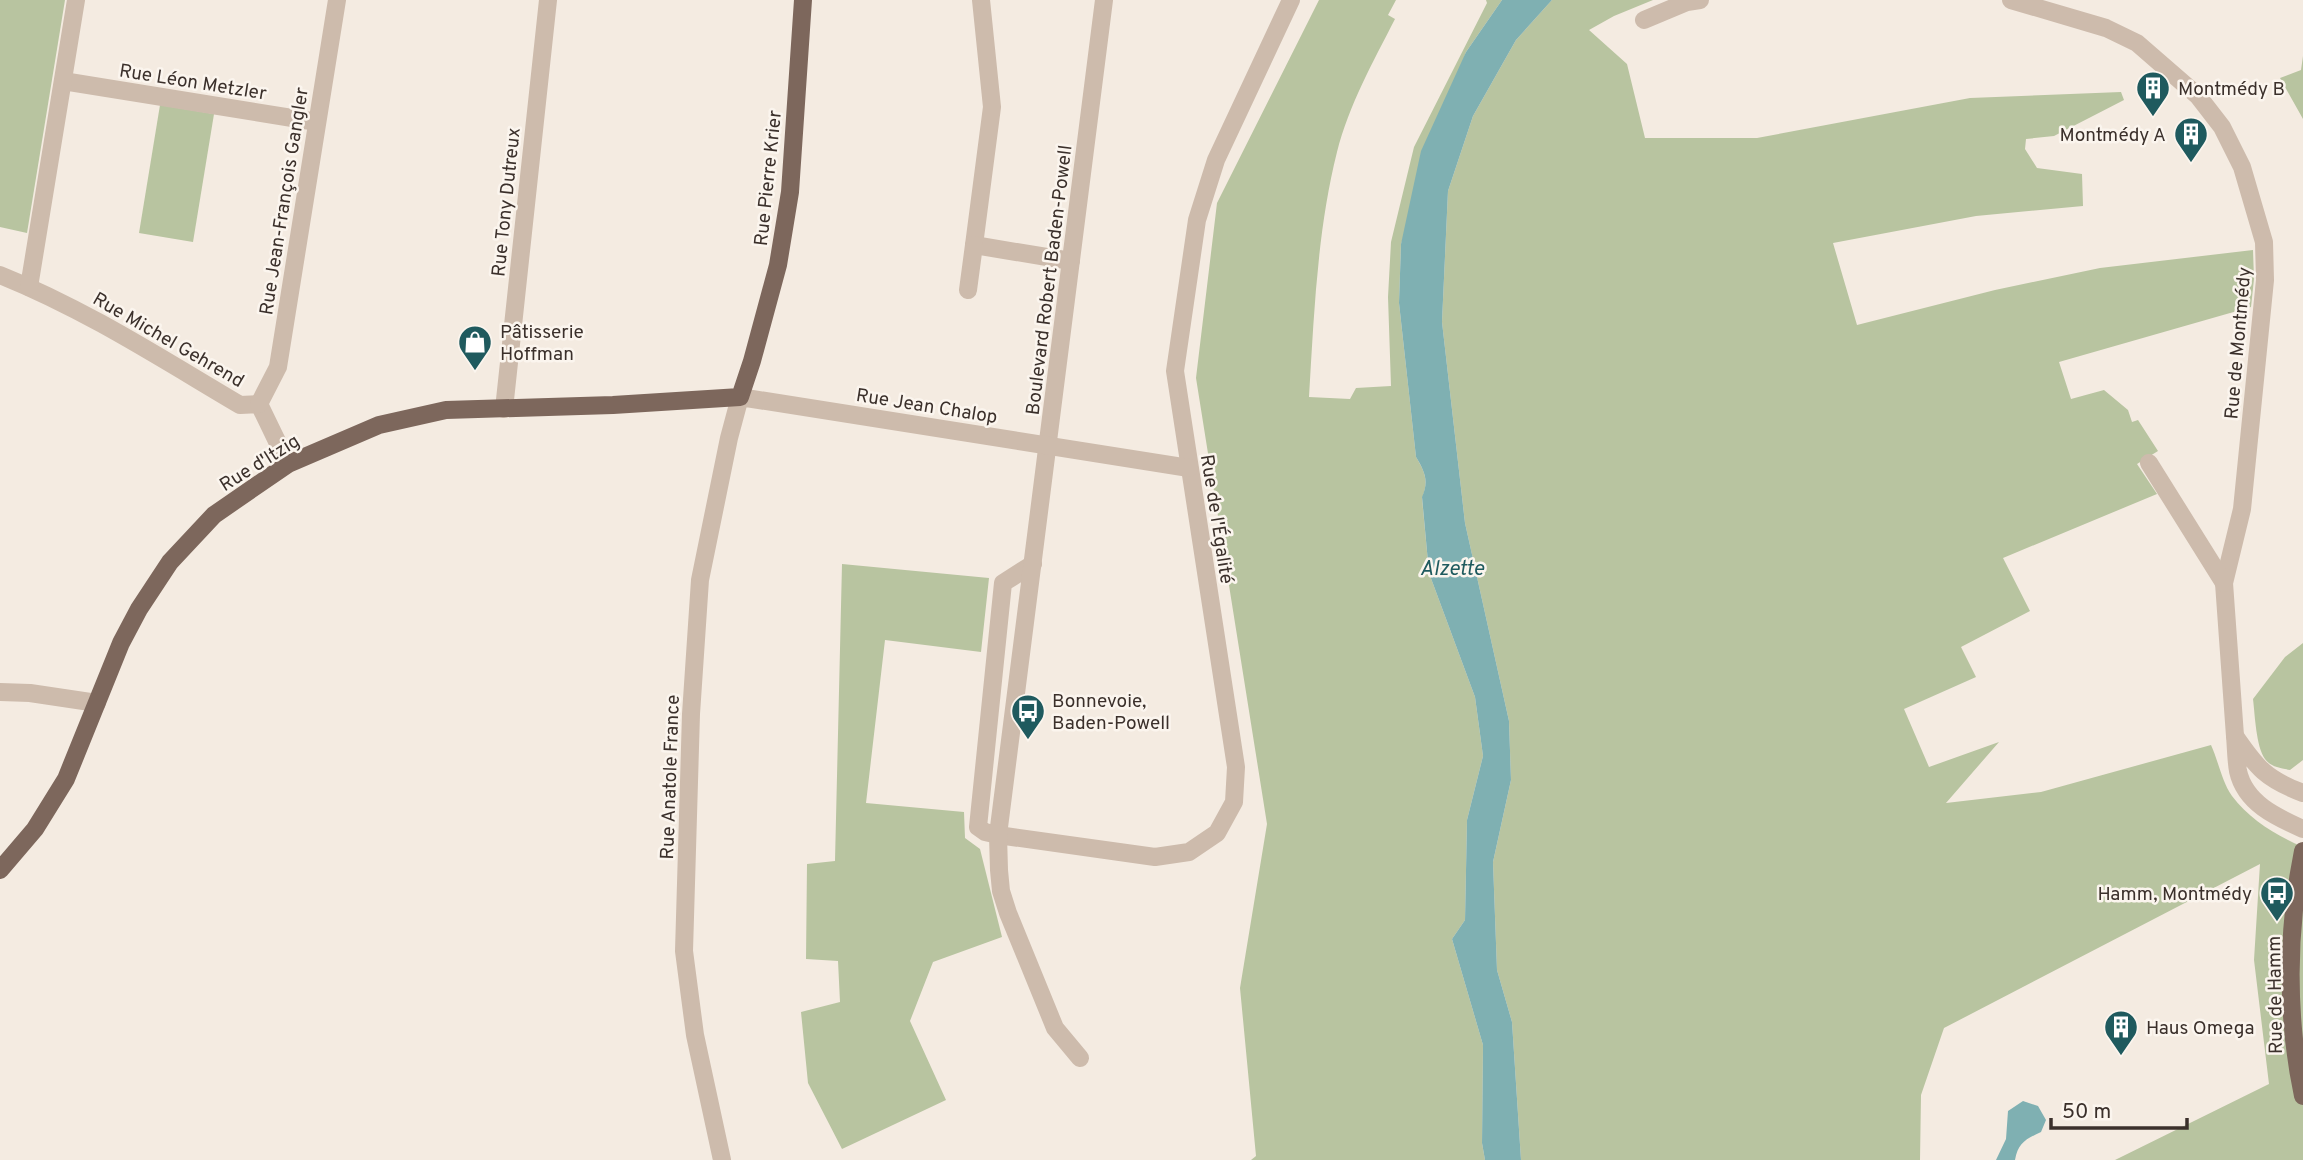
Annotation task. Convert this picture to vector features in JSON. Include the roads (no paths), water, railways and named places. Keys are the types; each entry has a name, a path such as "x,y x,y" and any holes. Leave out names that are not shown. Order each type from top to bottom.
{"main road":[{"name":"Rue Pierre Krier","path":"740,397 778,265 790,192 803,0"},
{"name":"Rue d'Itzig","path":"0,870 35,830 66,779 121,643 139,609 170,562 214,515 288,464 379,425 419,415 473,408 504,409 740,397"},
{"name":"Rue de Hamm","path":"2303,851 2297,880 2290,962 2293,1030 2303,1096"}],"street":[{"path":"29,287 76,0"},
{"name":"Rue Jean-François Gangler","path":"259,404 278,367 337,0"},
{"name":"Rue Tony Dutreux","path":"504,409 548,0"},
{"path":"968,290 992,107 981,0"},
{"name":"Boulevard Robert Baden-Powell","path":"1080,1058 1055,1028 1008,913 1001,891 998,835 1104,0"},
{"name":"Rue de l'Égalité","path":"998,835 1155,857 1189,852 1217,833 1234,802 1236,767 1175,371 1197,220 1216,160 1291,0"},
{"path":"1644,19 1686,2 1700,0"},
{"name":"Rue de Montmédy","path":"2011,0 2106,29 2137,43 2198,96 2222,127 2242,167 2264,242 2265,280 2242,509 2224,583 2238,773 2252,799 2273,816 2303,829"},
{"name":"Rue Léon Metzler","path":"63,81 317,122"},
{"path":"974,245 1071,261"},
{"name":"Rue Michel Gehrend","path":"0,275 103,324 240,405 259,404 288,464"},
{"name":"Rue Jean Chalop","path":"740,397 1189,468"},
{"name":"Rue Anatole France","path":"722,1160 695,1035 684,951 691,714 700,580 740,397"},
{"path":"2149,463 2224,583"},
{"path":"998,835 978,827 1003,583 1032,564"},
{"path":"0,692 30,693 97,703"},
{"path":"2235,736 2264,774 2303,793"}],"water":[{"name":"Alzette","path":"1502,0 1552,0 1516,40 1473,116 1448,191 1442,322 1465,523 1509,721 1511,780 1493,862 1497,970 1512,1022 1521,1160 1485,1160 1482,1143 1483,1045 1452,939 1465,920 1467,820 1483,756 1475,697 1429,573 1422,497 1426,481 1416,457 1399,303 1401,244 1421,151 1466,52"},
{"path":"2023,1101 2038,1106 2046,1120 2041,1132 2024,1142 2018,1149 2015,1160 1996,1160 2006,1139 2008,1111"}],"place":[{"name":"Montmédy B","path":"2153,118"},
{"name":"Montmédy A","path":"2191,164"},
{"name":"Pâtisserie Hoffman","path":"475,372"},
{"name":"Bonnevoie, Baden-Powell","path":"1028,741"},
{"name":"Hamm, Montmédy","path":"2277,923"},
{"name":"Haus Omega","path":"2121,1057"}]}
